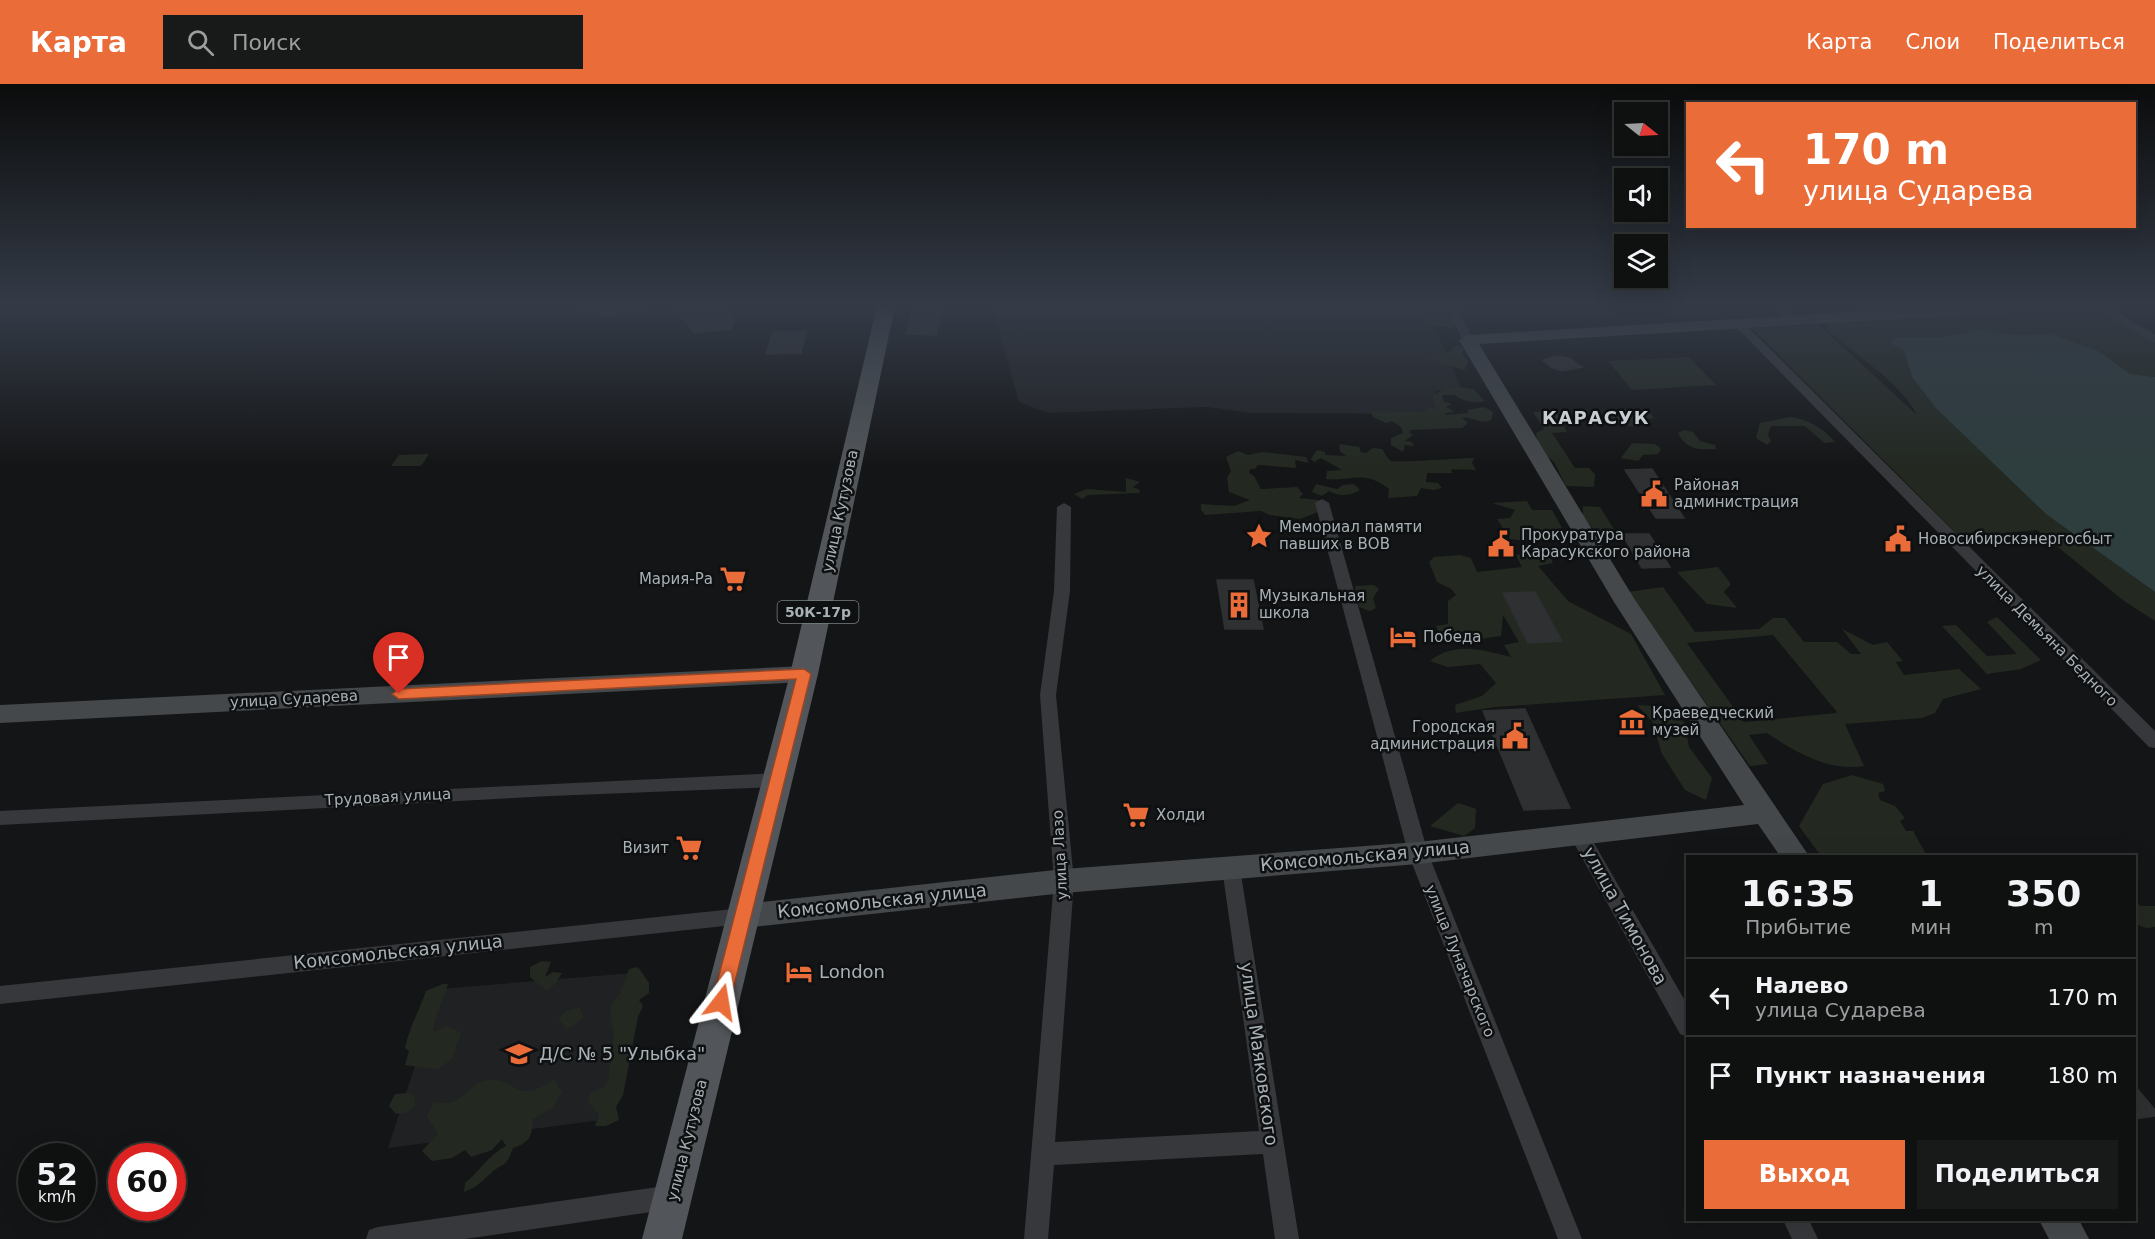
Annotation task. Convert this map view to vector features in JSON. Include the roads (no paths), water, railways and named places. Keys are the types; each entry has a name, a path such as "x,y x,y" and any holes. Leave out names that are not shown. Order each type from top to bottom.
{"main road":[{"name":"улица Кутузова","path":"662,1239 804,674 874,360"}],"street":[{"path":"1480,360 1589,547 1663,664 1794,855"},
{"name":"улица Демьяна Бедного","path":"1775,360 2155,742"},
{"name":"улица Луначарского","path":"1322,503 1418,853 1570,1239"},
{"name":"улица Лазо","path":"1036,1239 1064,881 1048,695 1062,591 1064,507"},
{"name":"улица Сударева","path":"0,714 804,674"},
{"name":"Трудовая улица","path":"0,818 551,789 777,780"},
{"name":"Комсомольская улица","path":"0,995 1064,881 1418,853 1764,813"},
{"name":"улица Тимонова","path":"1580,836 1686,1023"},
{"name":"улица Маяковского","path":"1232,868 1287,1239"},
{"path":"1043,1154 1272,1142"},
{"path":"378,1239 673,1197"},
{"path":"1796,1221 1806,1239"},
{"path":"2058,1221 2071,1239"}],"place":[{"name":"Районая администрация","path":"1654,494"},
{"name":"Мемориал памяти павших в ВОВ","path":"1259,536"},
{"name":"Новосибирскэнергосбыт","path":"1898,539"},
{"name":"Прокуратура Карасукского района","path":"1501,544"},
{"name":"Мария-Ра","path":"733,579"},
{"name":"Музыкальная школа","path":"1239,605"},
{"name":"Победа","path":"1403,637"},
{"name":"Краеведческий музей","path":"1632,722"},
{"name":"Городская администрация","path":"1515,736"},
{"name":"Холди","path":"1136,815"},
{"name":"Визит","path":"689,848"},
{"name":"London","path":"799,972"},
{"name":"Д/С № 5 \"Улыбка\"","path":"519,1054"}],"district":[{"name":"КАРАСУК","path":"1596,418"}]}
